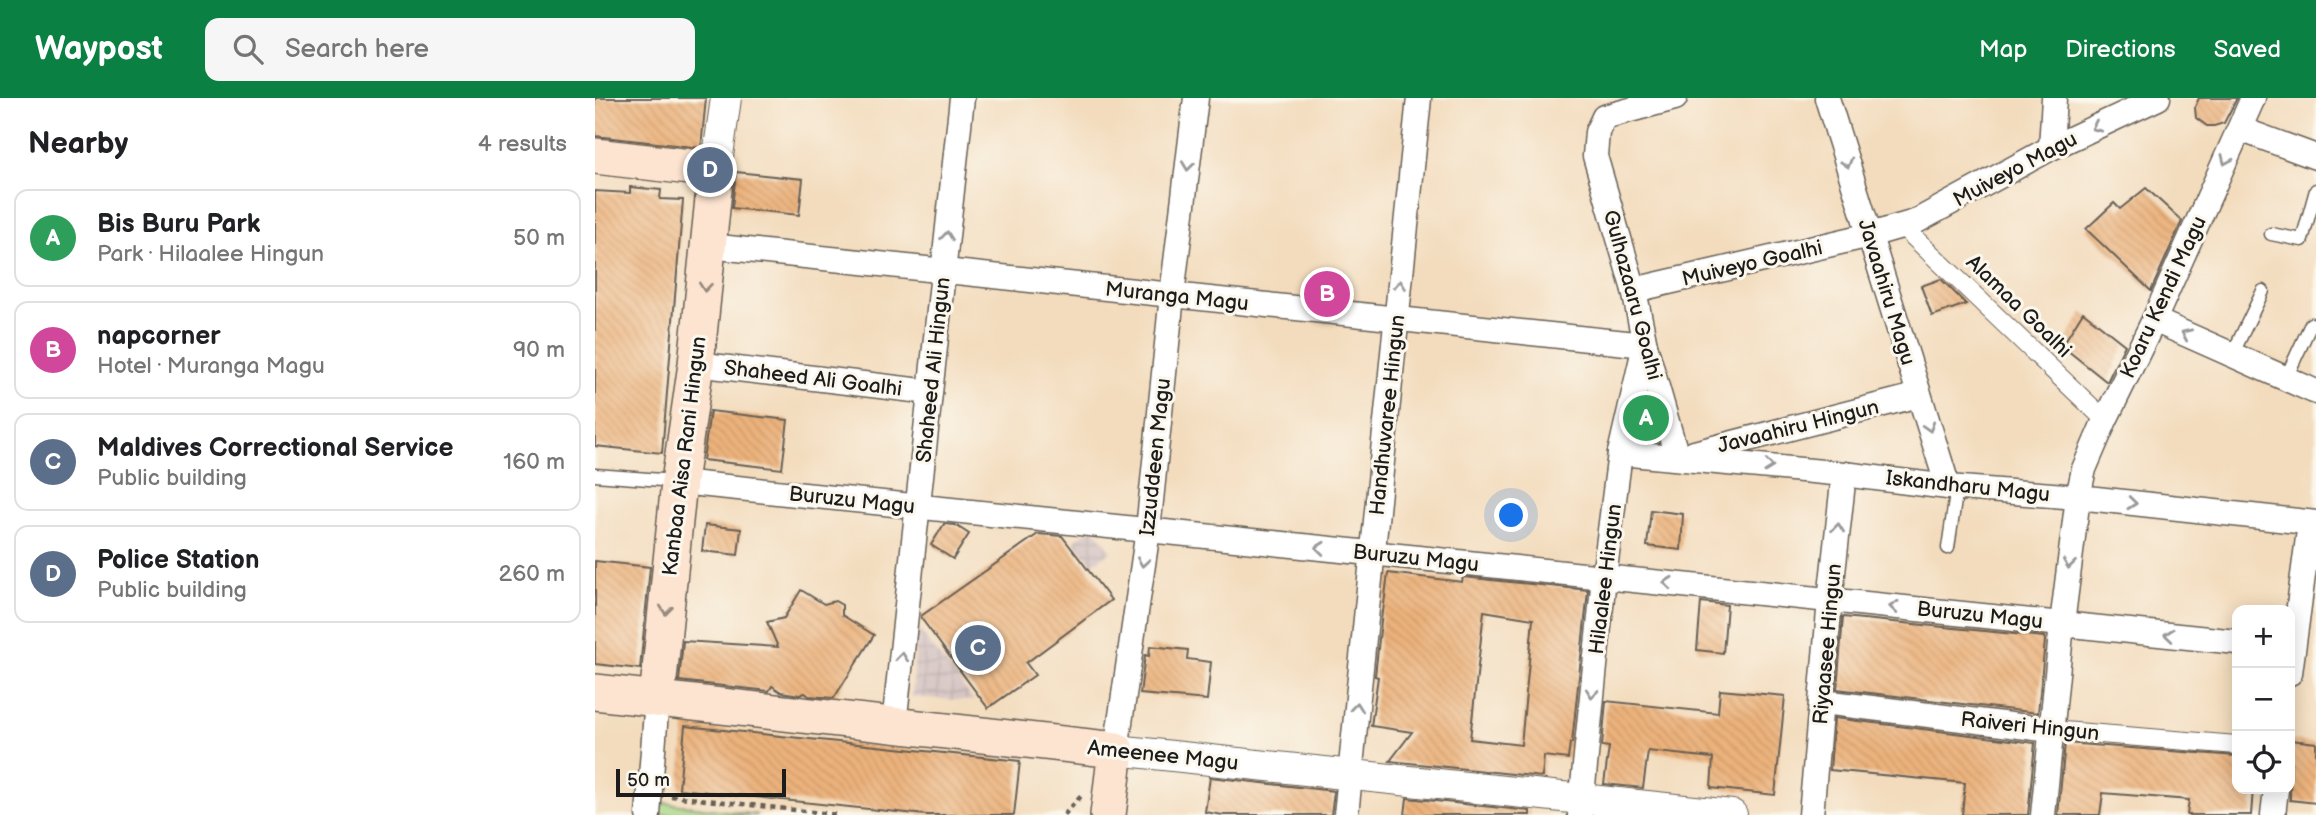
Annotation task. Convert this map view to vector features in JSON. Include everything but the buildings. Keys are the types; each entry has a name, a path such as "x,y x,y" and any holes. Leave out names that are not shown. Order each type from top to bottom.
{"main road":[{"path":"595,156 716,170"},
{"name":"Kanbaa Aisa Rani Hingun","path":"657,699 679,482 696,363 716,170"},
{"name":"Ameenee Magu","path":"595,692 1116,750"},
{"name":"Izzuddeen Magu","path":"1108,815 1116,750"}],"street":[{"name":"Kanbaa Aisa Rani Hingun","path":"716,170 726,98"},
{"name":"Shaheed Ali Hingun","path":"894,725 962,98"},
{"name":"Izzuddeen Magu","path":"1116,750 1148,530 1196,98"},
{"name":"Handhuvaree Hingun","path":"1346,815 1419,98"},
{"path":"1626,104 1675,98"},
{"name":"Javaahiru Magu","path":"1827,98 1919,395 1953,487"},
{"path":"2051,148 2054,98"},
{"name":"Muiveyo Magu","path":"1870,235 1915,222 2051,148 2158,98"},
{"name":"Koaru Kendi Magu","path":"2043,815 2061,624 2084,469 2253,98"},
{"name":"Gulhazaaru Goalhi","path":"1626,104 1604,117 1597,132 1595,156 1634,290 1644,345 1677,457"},
{"path":"2240,128 2316,157"},
{"name":"Alamaa Goalhi","path":"1902,225 2105,420"},
{"name":"Muiveyo Goalhi","path":"1634,290 1870,235"},
{"name":"Muranga Magu","path":"709,246 1644,345"},
{"path":"2154,320 2316,392"},
{"name":"Hilaalee Hingun","path":"1581,807 1604,577 1621,453 1644,345"},
{"name":"Shaheed Ali Goalhi","path":"696,363 930,392"},
{"name":"Javaahiru Hingun","path":"1677,457 1919,395"},
{"name":"Iskandharu Magu","path":"1621,453 2078,497 2313,523"},
{"name":"Riyaasee Hingun","path":"1811,815 1844,474"},
{"name":"Buruzu Magu","path":"679,482 2232,641"},
{"path":"2292,668 2299,648 2313,523"},
{"name":"Kanbaa Aisa Rani Hingun","path":"649,804 657,699"},
{"name":"Raiveri Hingun","path":"1823,702 2051,730 2232,745"},
{"name":"Ameenee Magu","path":"1116,750 1350,775 1581,807 1732,815"},
{"path":"2273,815 2275,794"}],"lane":[{"path":"2271,234 2302,240 2316,190"},
{"path":"2232,355 2263,291"},
{"path":"2286,379 2311,324"},
{"name":"Buruzu Magu","path":"595,475 679,482"},
{"path":"1948,548 1953,487"}],"path":[{"path":"649,804 840,815"}],"shaded area":[{"path":"1093,527 1112,551 1092,564 1074,541"},
{"path":"917,627 974,701 912,697"}],"green space":[{"path":"1645,345 1677,457 1621,453"},
{"path":"658,802 757,815 658,815"}],"place":[{"name":"Police Station","path":"710,170"},
{"name":"napcorner","path":"1327,294"},
{"name":"Bis Buru Park","path":"1646,418"},
{"name":"Maldives Correctional Service","path":"978,648"}]}
